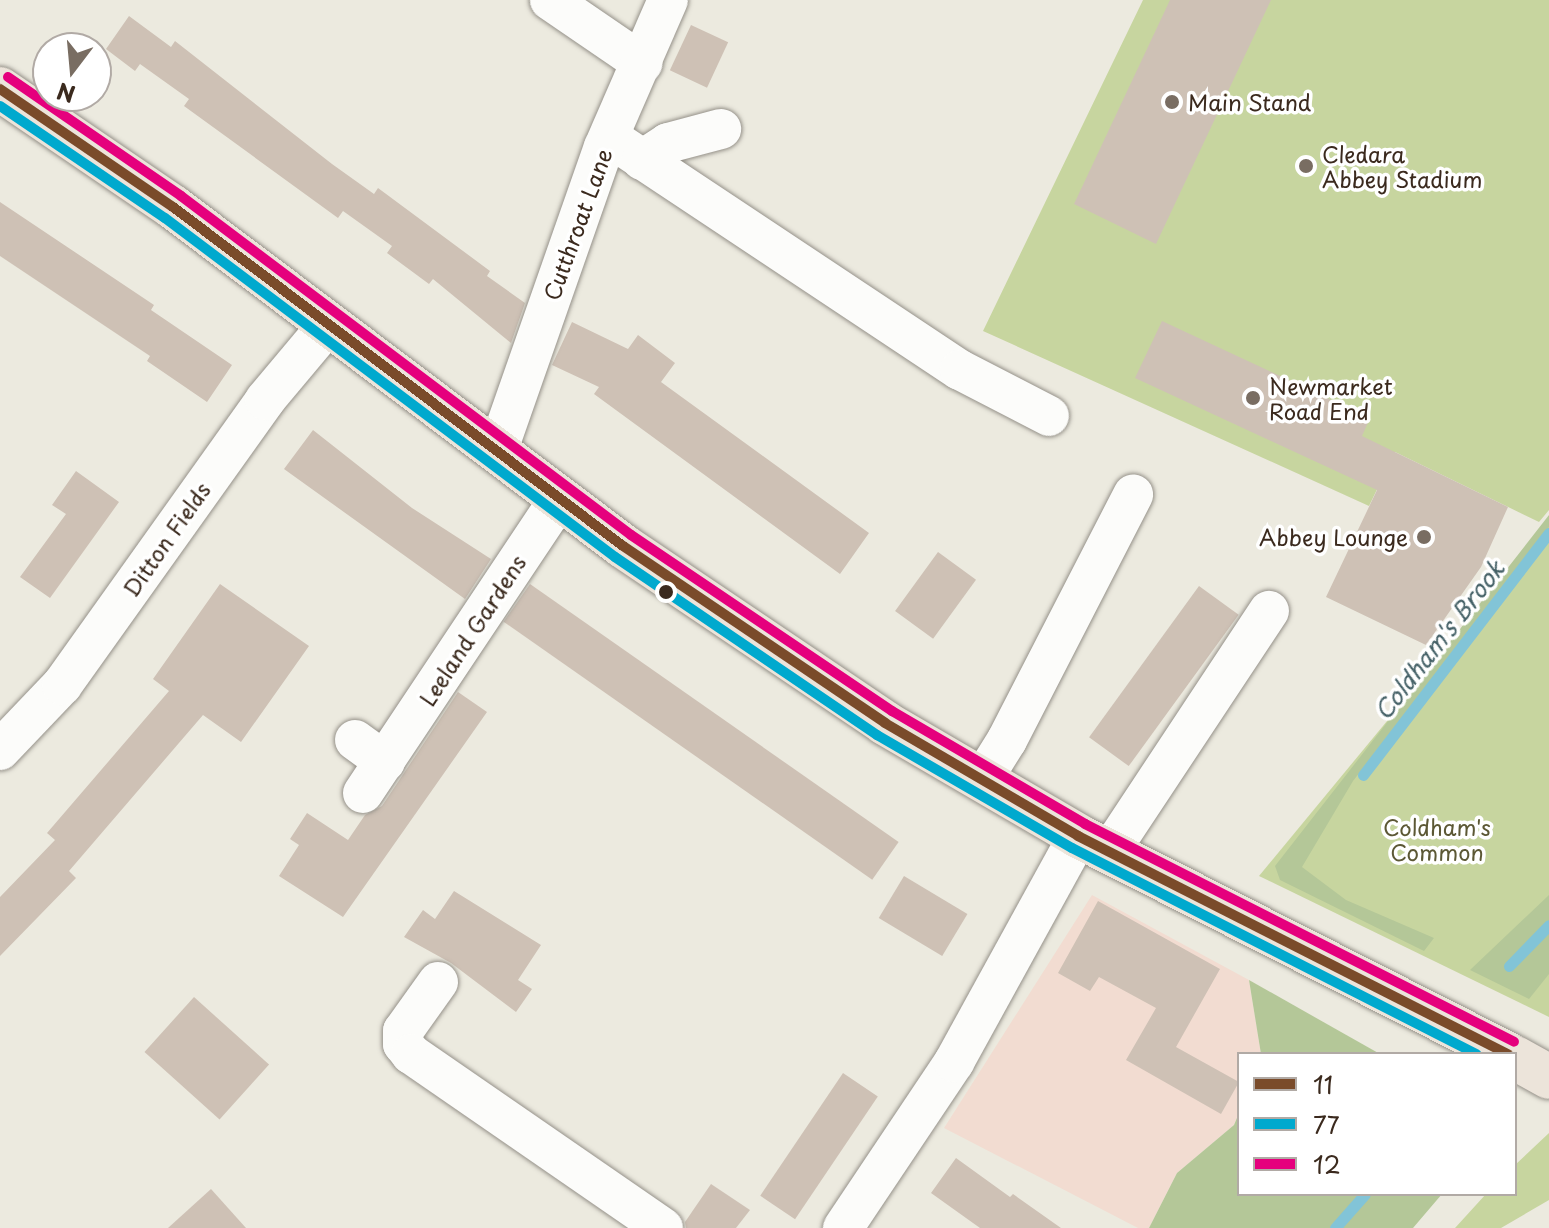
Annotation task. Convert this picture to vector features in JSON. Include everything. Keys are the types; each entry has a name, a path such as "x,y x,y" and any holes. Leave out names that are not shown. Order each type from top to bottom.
{"main road":[{"path":"0,89 173,207 559,499 885,723 1094,844 1508,1052"}],"street":[{"path":"550,0 642,63"},
{"name":"Cutthroat Lane","path":"497,452 609,137 668,0"},
{"path":"642,160 668,143 721,129"},
{"path":"609,137 960,370 1049,416"},
{"name":"Ditton Fields","path":"0,750 62,685 265,400 328,325"},
{"path":"982,780 1007,740 1133,495"},
{"name":"Leeland Gardens","path":"368,765 448,659 559,499"},
{"path":"843,1228 1094,844 1269,611"},
{"path":"438,982 403,1031 403,1044 411,1054 663,1228"}],"shaded area":[{"path":"1092,895 1249,980 1261,1052 1237,1052 1237,1118 1234,1125 1177,1173 1149,1228 1138,1228 944,1128"}],"green space":[{"name":"Cledara Abbey Stadium","path":"1143,0 1549,0 1549,510 1539,522 1395,452 1369,506 983,331"},
{"path":"1549,515 1549,527 1516,573 1353,781 1302,867 1346,900 1434,938 1424,951 1280,880 1275,866"},
{"name":"Coldham's Common","path":"1549,525 1549,1017 1259,876"},
{"path":"1549,895 1549,974 1529,999 1470,970"},
{"path":"1249,980 1376,1052 1261,1052"},
{"path":"1237,1118 1237,1196 1440,1196 1413,1228 1149,1228 1177,1173 1234,1125"},
{"path":"1549,1133 1549,1200 1501,1228 1455,1228 1484,1196 1517,1196 1517,1163"}],"building":[{"name":"Main Stand","path":"1170,0 1271,0 1156,244 1074,204"},
{"path":"129,16 171,47 175,41 332,164 374,194 378,188 490,271 487,276 525,303 511,343 433,279 429,284 387,253 392,246 343,211 338,218 184,106 189,99 140,64 135,71 112,54 112,40"},
{"path":"691,25 728,42 707,88 670,70"},
{"path":"0,202 154,305 151,310 232,365 207,402 147,361 150,356 0,256"},
{"path":"1162,321 1370,418 1362,436 1508,507 1481,567 1426,645 1326,597 1377,490 1135,378"},
{"path":"572,322 628,349 638,335 675,363 661,382 869,533 840,574 594,394 599,387 552,365"},
{"path":"313,430 412,508 491,559 465,599 284,469"},
{"path":"76,471 119,502 50,598 20,577 66,514 52,505"},
{"path":"938,552 976,580 933,639 895,611"},
{"path":"220,584 309,646 241,742 203,715 69,871 76,878 0,956 0,897 55,840 47,833 169,691 153,679"},
{"path":"530,584 899,842 872,880 504,622"},
{"path":"1199,586 1239,615 1129,766 1089,737"},
{"path":"458,692 487,712 343,917 279,876 299,845 290,839 307,813 348,840 365,815 382,806"},
{"path":"904,876 967,914 942,956 879,918"},
{"path":"454,891 541,945 518,980 532,989 516,1012 451,963 404,937 423,910 435,919"},
{"path":"1098,901 1220,969 1176,1047 1237,1081 1221,1114 1126,1060 1156,1008 1099,977 1090,991 1058,973"},
{"path":"194,997 269,1065 220,1120 144,1052"},
{"path":"843,1073 878,1096 795,1219 760,1196"},
{"path":"956,1158 1010,1197 1013,1194 1061,1228 980,1228 931,1193"},
{"path":"711,1184 750,1210 736,1228 686,1228 685,1222"},
{"path":"211,1189 246,1228 168,1228"}],"waterway":[{"name":"Coldham's Brook","path":"1363,775 1549,533"},
{"path":"1509,966 1549,925"},
{"name":"Coldham's Brook","path":"1335,1228 1363,1196"}],"transit line":[{"name":"12","path":"8,77 181,196 631,535 892,711 1085,824 1514,1042"},
{"name":"11","path":"0,89 173,207 623,546 885,723 1078,836 1504,1052"},
{"name":"77","path":"0,106 165,218 615,557 877,735 1072,848 1473,1052"}],"place":[{"name":"Main Stand","path":"1172,102"},
{"name":"Cledara Abbey Stadium","path":"1306,166"},
{"name":"Newmarket Road End","path":"1253,398"},
{"name":"Abbey Lounge","path":"1424,537"}]}
